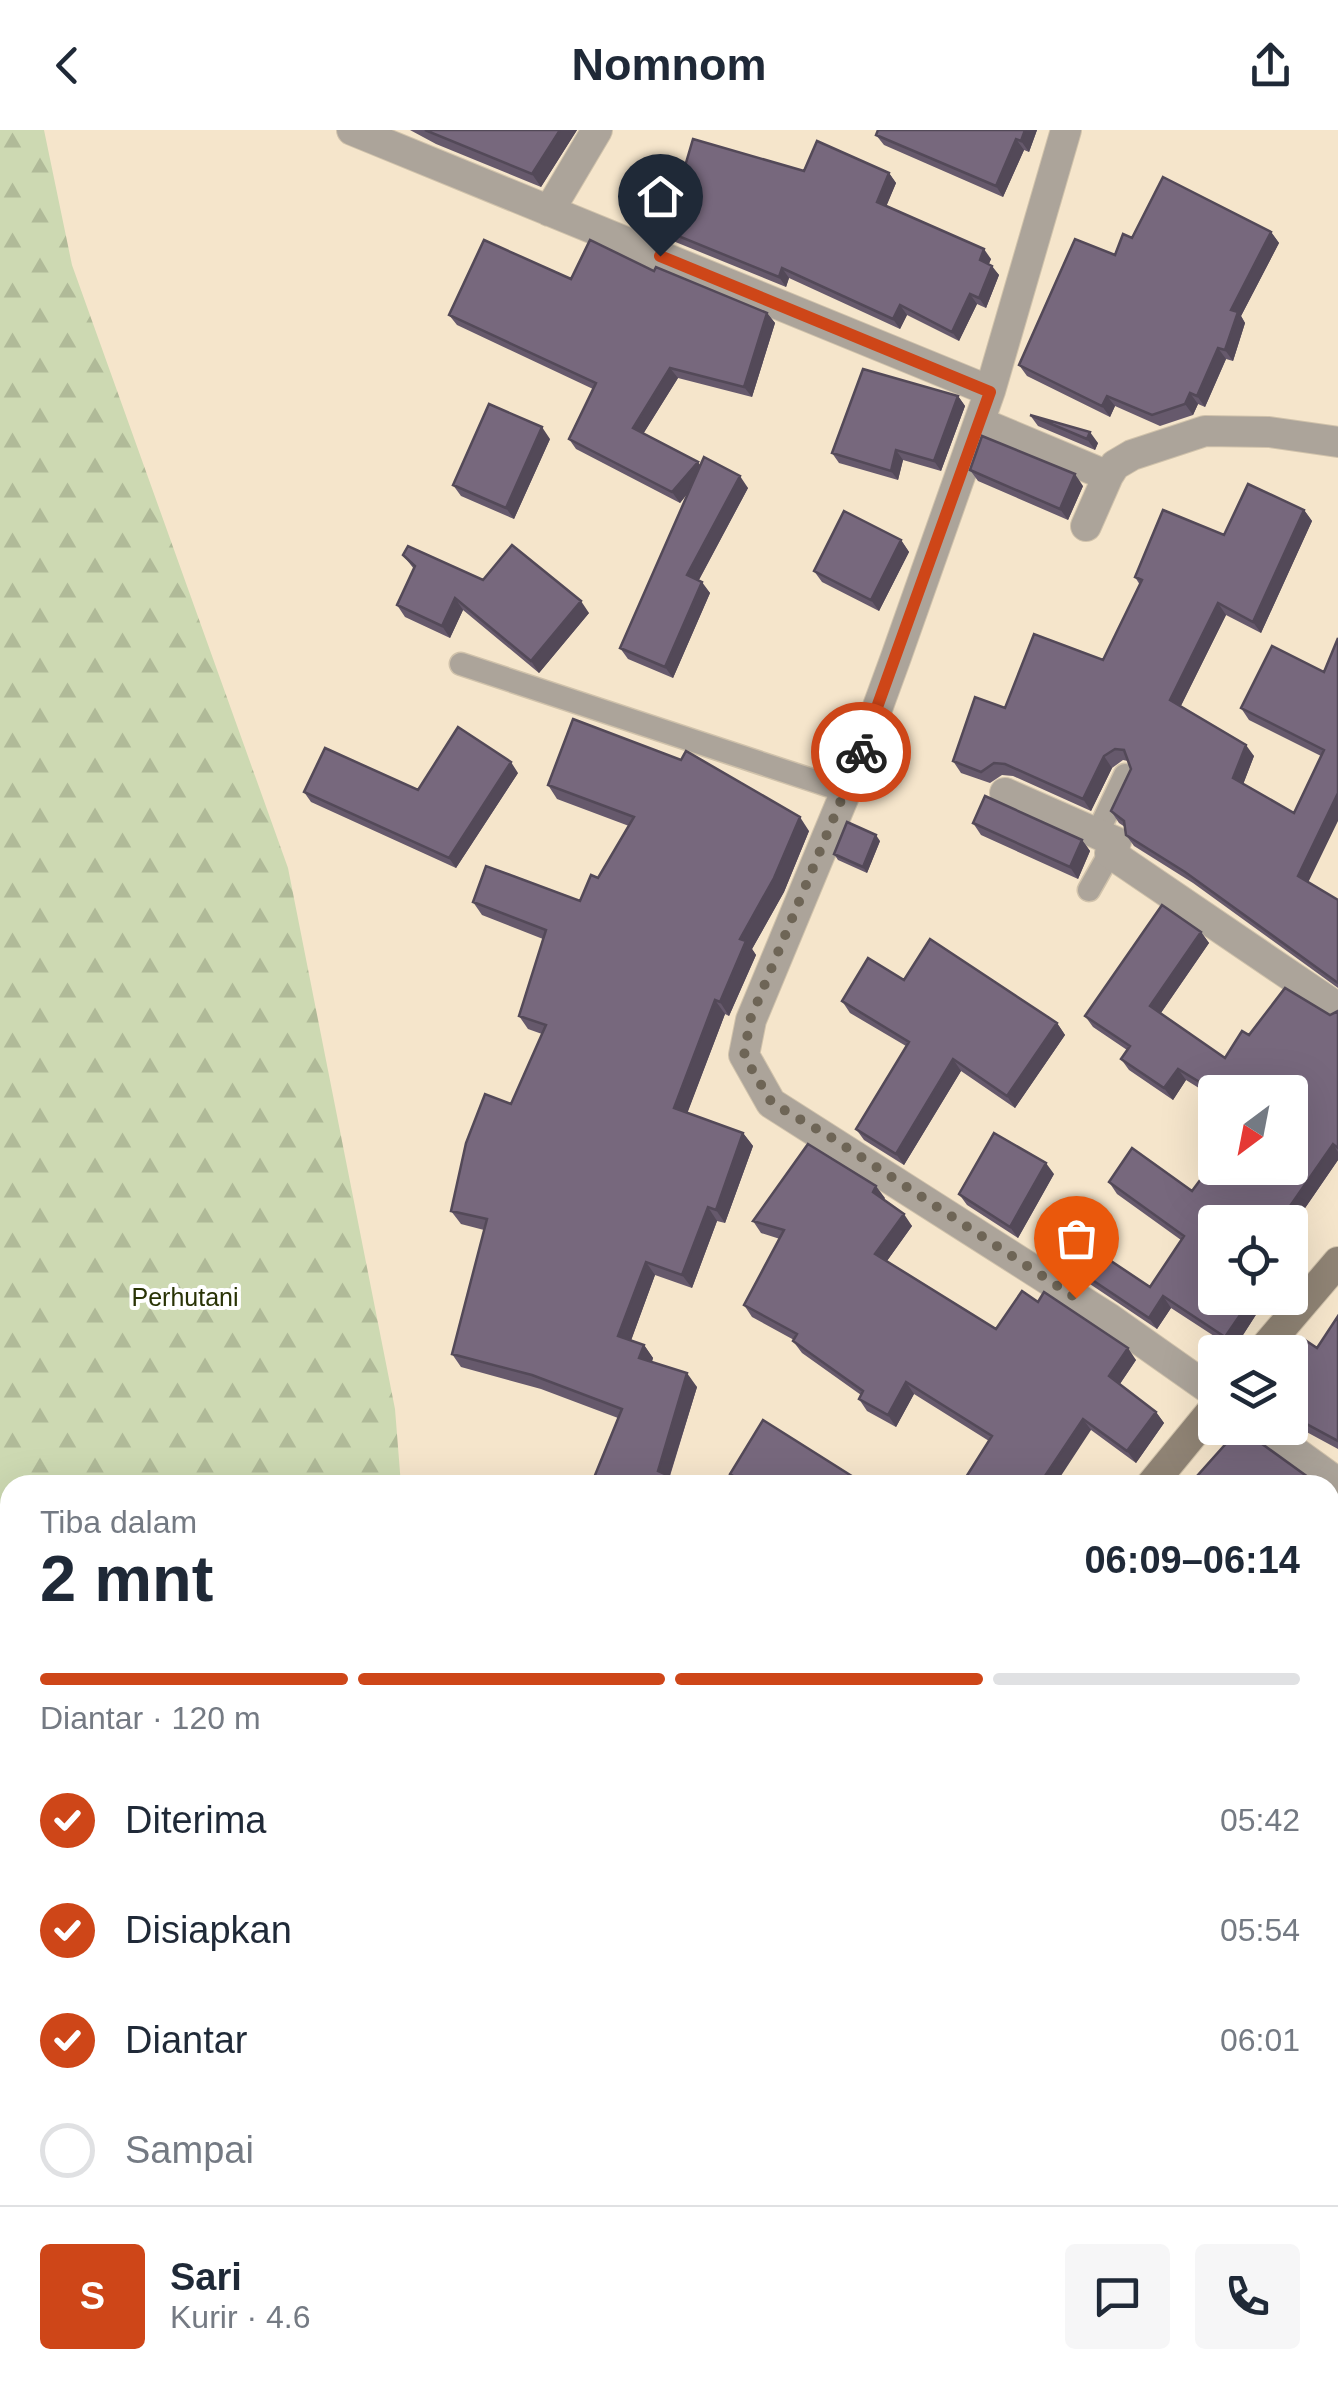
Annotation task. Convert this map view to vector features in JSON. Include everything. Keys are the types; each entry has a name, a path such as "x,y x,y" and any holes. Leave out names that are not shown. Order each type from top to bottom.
{"main road":[{"path":"1276,1335 1338,1262"},
{"path":"1159,1475 1198,1428"}],"street":[{"path":"352,130 990,392"},
{"path":"549,210 597,130"},
{"path":"1066,130 990,392 845,792 750,1020 744,1056 772,1103 829,1136 1198,1383"},
{"path":"979,422 1108,476"},
{"path":"1086,526 1108,476 1132,455 1205,431 1269,432 1338,442"},
{"path":"1005,793 1104,843 1338,1008"},
{"path":"1285,1445 1327,1475"}],"lane":[{"path":"460,664 845,792"},
{"path":"1088,890 1125,774"}],"green space":[{"name":"Perhutani","path":"0,130 44,130 72,265 288,868 395,1409 400,1475 0,1475"}],"building":[{"path":"425,130 560,130 532,174"},
{"path":"878,130 1025,130 1021,141 1016,139 996,186 876,135"},
{"path":"693,139 804,171 817,141 889,173 877,202 984,249 980,260 992,266 979,298 970,294 952,332 900,305 893,319 782,268 779,277 666,231"},
{"path":"1163,177 1271,232 1231,310 1238,312 1225,350 1218,348 1197,396 1190,393 1185,404 1152,415 1107,396 1102,406 1019,365 1075,239 1115,255 1123,234 1132,238"},
{"path":"484,240 571,279 590,240 654,271 656,267 767,313 744,387 670,368 633,428 698,462 672,492 569,439 596,383 449,315"},
{"path":"863,369 958,396 934,461 896,450 891,471 832,453"},
{"path":"489,404 542,427 506,508 453,485"},
{"path":"1030,415 1090,432 1087,439"},
{"path":"982,436 1075,474 1060,509 970,470"},
{"path":"704,457 740,476 687,575 702,582 665,667 620,648"},
{"path":"1248,484 1304,510 1253,622 1218,603 1170,700 1246,745 1233,778 1294,813 1324,750 1241,708 1272,646 1324,672 1338,638 1338,793 1298,876 1338,900 1338,983 1185,872 1126,835 1124,821 1111,811 1131,769 1124,750 1115,749 1104,756 1083,799 1005,764 994,763 981,772 953,761 975,697 1005,708 1034,634 1103,660 1142,580 1135,577 1163,510 1224,535"},
{"path":"844,511 901,540 871,600 814,571"},
{"path":"512,545 581,601 531,661 455,598 442,626 397,605 415,566 403,555 408,546 483,580"},
{"path":"573,719 681,760 686,751 800,817 774,878 740,939 746,941 720,1002 715,1000 674,1108 743,1133 716,1210 708,1207 682,1275 646,1262 618,1336 644,1345 639,1358 687,1373 658,1471 667,1475 595,1475 622,1409 532,1375 452,1354 487,1219 451,1211 466,1143 485,1094 511,1104 546,1025 519,1016 546,930 473,902 486,866 580,901 591,875 598,878 634,817 548,785"},
{"path":"458,727 511,762 449,858 304,792 325,748 418,790"},
{"path":"985,796 1082,840 1070,867 973,823"},
{"path":"847,822 876,835 863,867 834,854"},
{"path":"1162,905 1201,932 1150,1006 1225,1058 1242,1031 1249,1035 1285,988 1330,1015 1338,1011 1338,1148 1333,1144 1308,1180 1308,1075 1198,1075 1198,1081 1178,1069 1164,1088 1121,1059 1130,1046 1085,1016"},
{"path":"930,939 1057,1023 1007,1096 953,1059 896,1154 856,1129 909,1042 842,1001 868,958 904,980"},
{"path":"994,1133 1046,1163 1010,1227 959,1194"},
{"path":"808,1144 876,1186 873,1192 904,1214 875,1254 996,1329 1022,1291 1038,1302 1044,1292 1128,1348 1109,1376 1156,1412 1127,1451 1083,1419 1046,1475 967,1475 992,1436 906,1382 888,1415 859,1399 863,1391 793,1341 797,1334 744,1305 784,1230 753,1221"},
{"path":"1132,1148 1192,1191 1198,1183 1305,1185 1291,1205 1198,1205 1198,1315 1240,1315 1226,1335 1163,1296 1149,1318 1064,1261 1078,1239 1150,1287 1184,1236 1109,1182"},
{"path":"1338,1316 1338,1441 1308,1425 1308,1342 1317,1348"},
{"path":"763,1420 850,1475 732,1475"},
{"path":"1225,1445 1264,1445 1305,1475 1198,1475"}],"way so far":[{"path":"861,752 750,1020 744,1056 772,1103 1076,1298"}],"route":[{"path":"660,256 990,392 861,752"}]}
